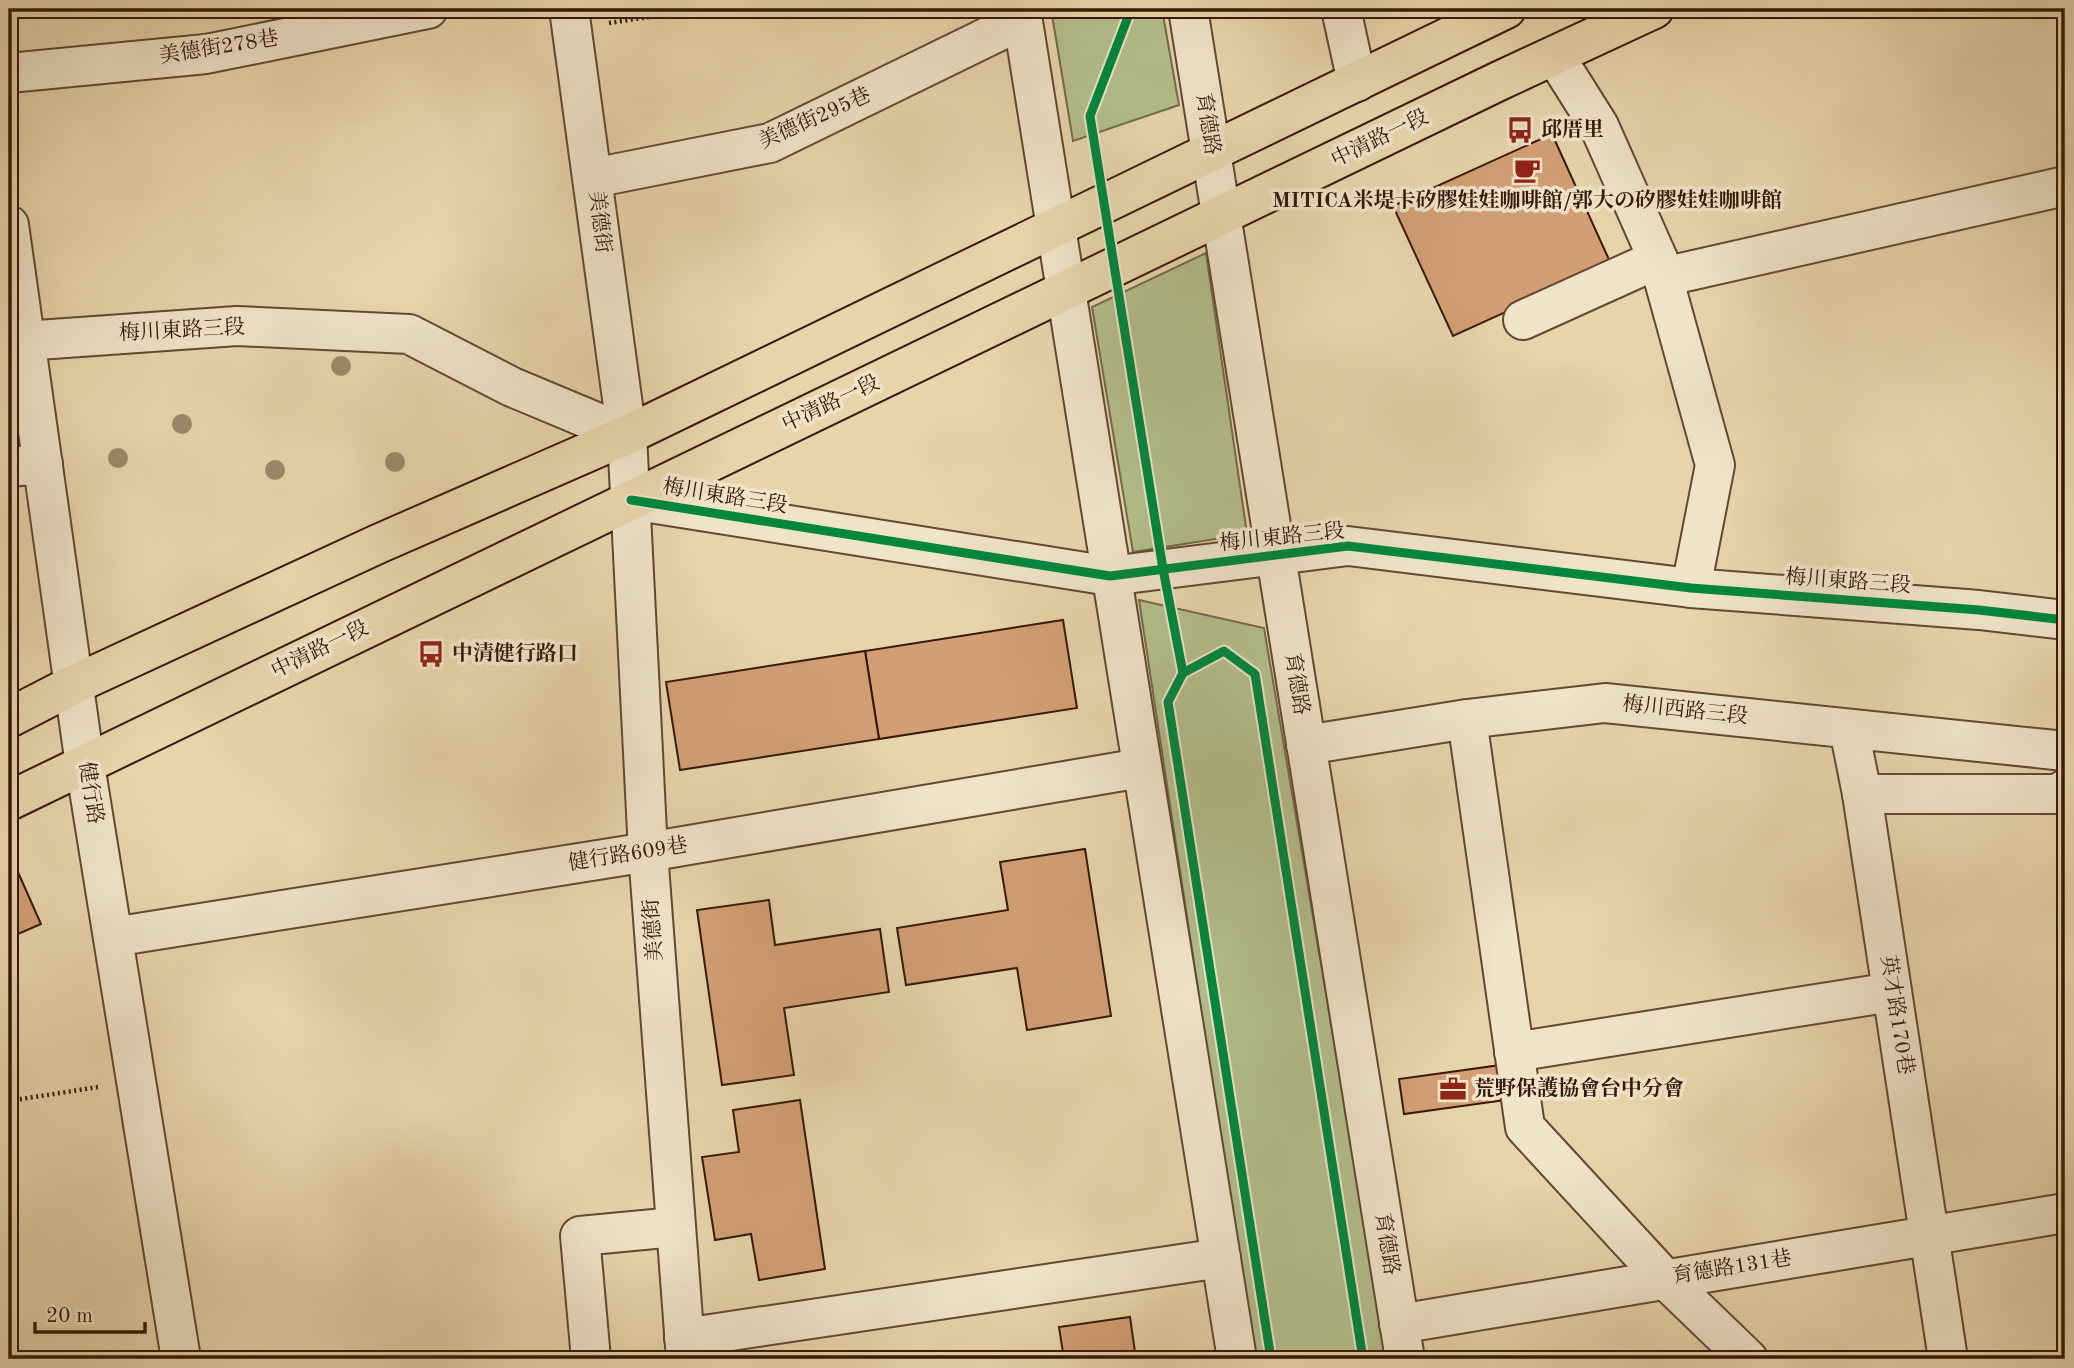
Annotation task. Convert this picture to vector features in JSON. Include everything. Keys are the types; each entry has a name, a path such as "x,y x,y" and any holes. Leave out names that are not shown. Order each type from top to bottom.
{"main road":[{"path":"9,718 73,685 378,544 627,435 1506,9"},
{"name":"中清路一段","path":"9,801 1654,9"}],"street":[{"name":"美德街278巷","path":"9,73 206,54 428,9"},
{"name":"育德路","path":"1188,9 1402,1342"},
{"path":"1341,9 1357,82"},
{"path":"1022,14 1054,228 1237,1359"},
{"name":"美德街295巷","path":"593,178 770,143 1022,14"},
{"name":"美德街","path":"570,19 627,435 648,852 685,1348"},
{"path":"1555,55 1599,126 1660,268 1715,465 1690,588"},
{"path":"1523,320 1660,268 2065,186"},
{"name":"健行路","path":"9,225 26,465 73,685 181,1359"},
{"name":"梅川東路三段","path":"17,341 237,326 409,334 512,387 627,435"},
{"name":"梅川東路三段","path":"631,500 1110,576 1348,546 1690,588 1979,610 2065,620"},
{"name":"梅川西路三段","path":"1306,745 1466,719 1605,703 2065,751"},
{"path":"1466,719 1525,1127 1665,1279 1748,1359"},
{"name":"英才路170巷","path":"1849,729 1862,794 1948,1359"},
{"name":"健行路609巷","path":"113,937 648,852 1141,768"},
{"path":"1862,794 2057,794 2065,789"},
{"path":"1514,1052 1892,992"},
{"name":"育德路131巷","path":"1402,1342 1665,1279 2065,1213"},
{"path":"592,1359 580,1236 675,1227"},
{"path":"685,1348 1221,1258"}],"path":[{"path":"570,19 701,9"},
{"path":"9,1101 137,1081"}],"green space":[{"path":"1051,9 1162,9 1179,105 1073,141"},
{"path":"1206,253 1247,534 1133,552 1092,307"},
{"path":"1139,600 1264,628 1388,1359 1254,1359"}],"building":[{"path":"1552,134 1611,264 1453,336 1393,206"},
{"path":"1063,620 1077,708 879,739 865,651"},
{"path":"865,651 879,739 680,770 666,682"},
{"path":"1085,849 1111,1016 1027,1030 1017,968 906,985 897,928 1008,910 1000,862"},
{"path":"13,861 41,924 9,938 9,863"},
{"path":"2058,870 2065,871 2065,909"},
{"path":"769,900 775,945 880,929 889,992 784,1008 794,1075 722,1085 697,910"},
{"name":"荒野保護協會台中分會","path":"1501,1065 1506,1100 1404,1114 1399,1079"},
{"path":"800,1100 825,1269 759,1280 751,1234 715,1240 702,1157 739,1152 733,1110"},
{"path":"1130,1317 1136,1359 1064,1359 1059,1327"}],"cycle path":[{"path":"1131,9 1090,116 1163,569 1183,673"},
{"path":"631,500 1110,576 1348,546 1691,588 1979,610 2065,620"},
{"path":"1271,1359 1168,702 1183,673 1224,651 1255,674 1363,1359"}],"place":[{"name":"邱厝里","path":"1520,130"},
{"name":"MITICA米堤卡矽膠娃娃咖啡館/郭大の矽膠娃娃咖啡館","path":"1527,170"},
{"name":"中清健行路口","path":"431,654"},
{"name":"荒野保護協會台中分會","path":"1453,1089"}]}
